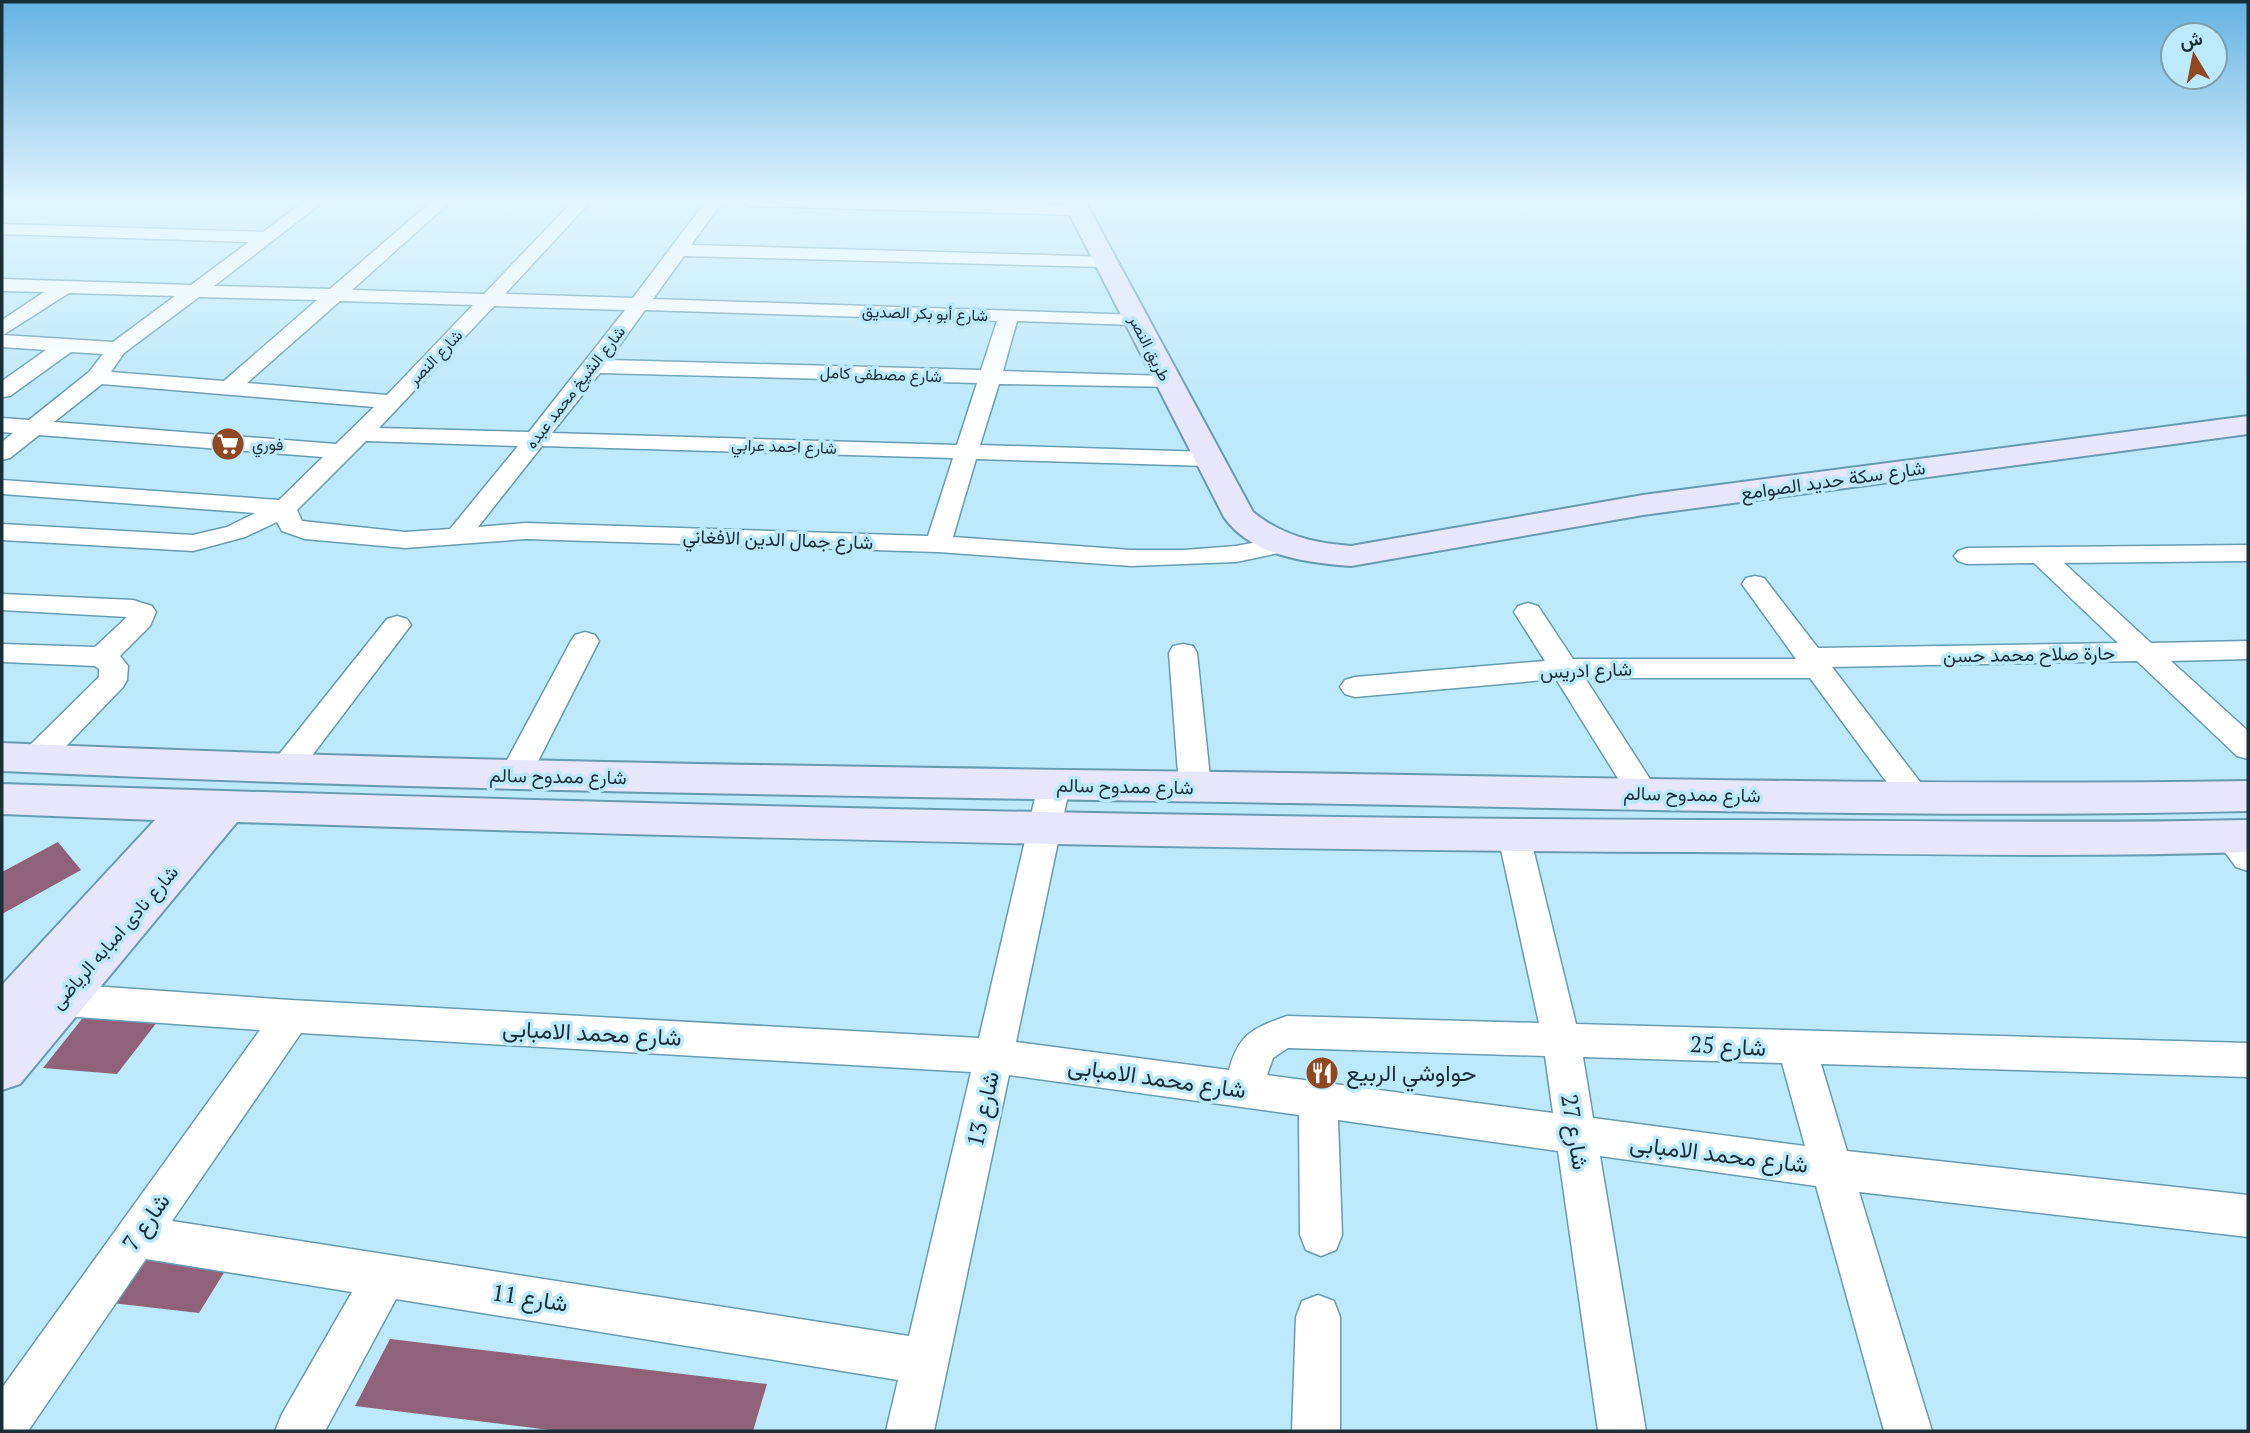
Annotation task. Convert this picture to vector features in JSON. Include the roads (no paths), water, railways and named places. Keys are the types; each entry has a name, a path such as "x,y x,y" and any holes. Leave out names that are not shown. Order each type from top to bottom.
{"main road":[{"name":"طريق النصر","path":"1109,268 1208,459"},
{"name":"شارع سكة حديد الصوامع","path":"1208,459 1240,517 1259,533 1284,545 1317,553 1351,556 1643,505 2248,425"},
{"name":"شارع سكة حديد الصوامع","path":"1208,459 1248,499 1273,517 1307,529 1420,546"},
{"name":"شارع ممدوح سالم","path":"18,758 284,770 1054,785 1916,799 2248,796"},
{"path":"552,818 573,776"},
{"path":"2,799 552,818 1046,830 2242,843"},
{"name":"شارع نادى امبابه الرياضى","path":"2,1068 28,1005 209,806"}],"street":[{"path":"2,453 97,377 117,349 223,268"},
{"path":"229,388 366,268"},
{"name":"شارع النصر","path":"2,531 193,543 236,531 285,508 392,402 519,268"},
{"name":"شارع الشيخ محمد عبده","path":"457,537 594,366 665,268"},
{"name":"شارع أبو بكر الصديق","path":"2,285 1135,319"},
{"path":"2,329 65,287"},
{"path":"938,544 1009,316"},
{"path":"2,341 117,349"},
{"path":"2,391 66,346"},
{"name":"شارع مصطفى كامل","path":"594,366 1168,382"},
{"path":"97,377 392,402"},
{"path":"2,425 343,452"},
{"name":"شارع احمد عرابي","path":"361,433 1208,459"},
{"path":"2,487 285,508"},
{"name":"شارع جمال الدين الافغاني","path":"285,508 291,526 304,531 405,540 526,531 938,544 1158,558 1236,554 1284,545"},
{"path":"1967,556 2248,553"},
{"path":"2040,555 2248,748"},
{"path":"1755,584 1916,799"},
{"path":"2,601 133,609 142,612 139,620 102,657"},
{"path":"1528,612 1643,793"},
{"path":"284,770 397,625"},
{"path":"515,775 585,641"},
{"name":"حارة صلاح محمد حسن","path":"1814,663 2248,650"},
{"path":"2,653 102,657 114,666 113,680 18,758"},
{"path":"1183,653 1195,787"},
{"name":"شارع ادريس","path":"1355,687 1564,669 1814,663"},
{"name":"شارع 13","path":"910,1431 1054,785"},
{"name":"شارع 27","path":"1514,836 1561,1038 1622,1431"},
{"name":"شارع محمد الامبابى","path":"28,1005 291,1016 995,1056 1833,1169 2248,1216"},
{"name":"شارع 7","path":"2,1427 291,1016"},
{"name":"شارع 25","path":"1245,1090 1251,1054 1265,1039 1287,1032 1561,1038 1797,1049 2248,1060"},
{"path":"1797,1049 1908,1431"},
{"path":"1318,1099 1321,1236"},
{"name":"شارع 11","path":"136,1236 925,1361"},
{"path":"299,1431 385,1276"},
{"path":"1316,1431 1318,1317"}],"place":[{"name":"فوري","path":"228,444"},
{"name":"حواوشي الربيع","path":"1322,1073"}]}
